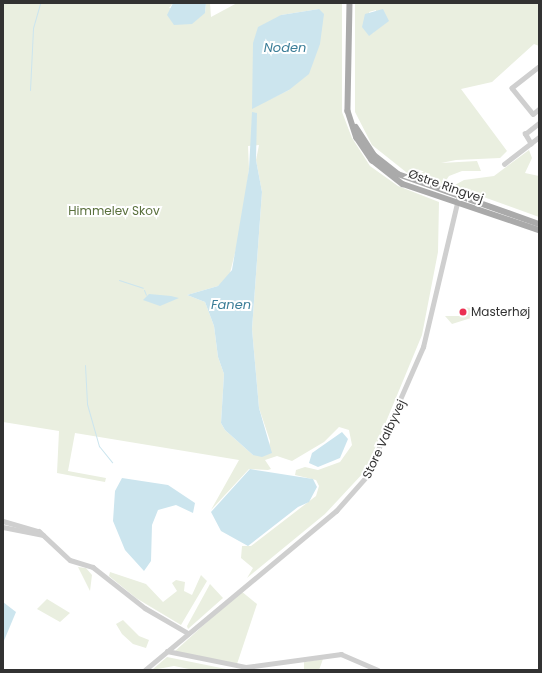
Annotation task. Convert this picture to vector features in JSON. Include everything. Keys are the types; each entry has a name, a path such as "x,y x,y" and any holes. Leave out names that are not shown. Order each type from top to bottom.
{"main road":[{"name":"Østre Ringvej","path":"350,3 346,96 362,139 384,165 415,181 539,230"},
{"name":"Østre Ringvej","path":"458,198 539,224"}],"street":[{"path":"539,67 512,88 533,114 539,109"},
{"path":"531,144 525,134 539,123"},
{"path":"504,164 531,144 538,136 532,128"},
{"name":"Store Valbyvej","path":"145,670 336,511 366,477 423,347 458,198"},
{"path":"3,521 32,527 70,560 93,567 145,608 188,634"},
{"path":"3,526 44,536"},
{"path":"167,651 246,667 341,654 378,670"}],"green space":[{"name":"Himmelev Skov","path":"3,3 173,3 169,8 205,13 206,3 210,3 211,17 237,3 342,3 342,112 352,138 370,166 398,186 439,202 438,252 422,335 366,470 325,514 247,578 253,568 241,558 242,546 251,546 316,496 319,486 316,480 295,475 296,470 305,467 318,470 340,462 352,445 349,430 339,427 324,442 292,461 277,456 265,460 271,469 249,469 211,510 239,460 75,433 68,471 106,478 105,482 57,473 59,431 3,422","holes":["319,9 289,90 252,108 281,15","259,145 256,160 262,192 252,329 259,408 270,441 269,448 253,455 225,430 221,423 224,374 218,357 214,326 205,302 187,295 218,286 229,277 242,225 249,169 248,146"]},
{"path":"355,3 539,3 539,46 534,44 492,82 461,89 507,151 500,158 456,160 441,163 477,161 481,171 462,171 449,176 442,186 411,176 372,145 355,112","holes":["376,10 373,30 369,12"]},
{"path":"529,150 532,158 525,173 539,176 539,217 453,186 464,180 494,176"},
{"path":"461,307 472,308 471,318 452,324 445,316 459,316"},
{"path":"78,567 86,568 92,575 90,591"},
{"path":"110,572 146,584 163,602 177,591 172,583 176,580 185,582 184,591 192,595 201,575 207,581 181,625 136,598 109,576"},
{"path":"210,584 223,598 188,629 187,626"},
{"path":"241,591 257,604 237,664 174,652"},
{"path":"47,599 70,613 60,622 37,609"},
{"path":"123,620 139,636 149,640 146,648 133,644 122,634 116,624"},
{"path":"167,657 231,670 194,670 174,666 152,670"},
{"path":"323,659 319,670 304,670 304,662"}],"water":[{"path":"173,3 206,3 205,13 192,24 174,25 167,15"},
{"name":"Noden","path":"319,9 324,14 320,44 309,74 289,90 252,109 253,43 258,27 281,15"},
{"path":"383,9 389,21 369,36 362,27 365,14"},
{"name":"Fanen","path":"252,112 257,113 256,160 262,192 252,329 259,408 272,453 262,457 253,455 225,430 221,423 224,374 218,357 214,326 205,302 187,295 218,286 232,270 249,169"},
{"path":"149,294 179,298 160,306 143,300"},
{"path":"342,432 348,439 340,458 318,467 309,463 312,453"},
{"path":"250,469 313,479 317,487 309,502 298,507 248,546 221,531 211,512"},
{"path":"122,478 168,485 195,503 193,513 176,505 158,510 152,525 151,561 144,571 125,550 113,521 115,491"},
{"path":"3,602 16,612 3,643"}],"waterway":[{"path":"30,90 33,28 40,3"},
{"path":"119,280 143,288"},
{"path":"144,290 146,295"},
{"path":"85,365 87,404 99,446 112,462"}],"place":[{"name":"Masterhøj","path":"463,312"}]}
